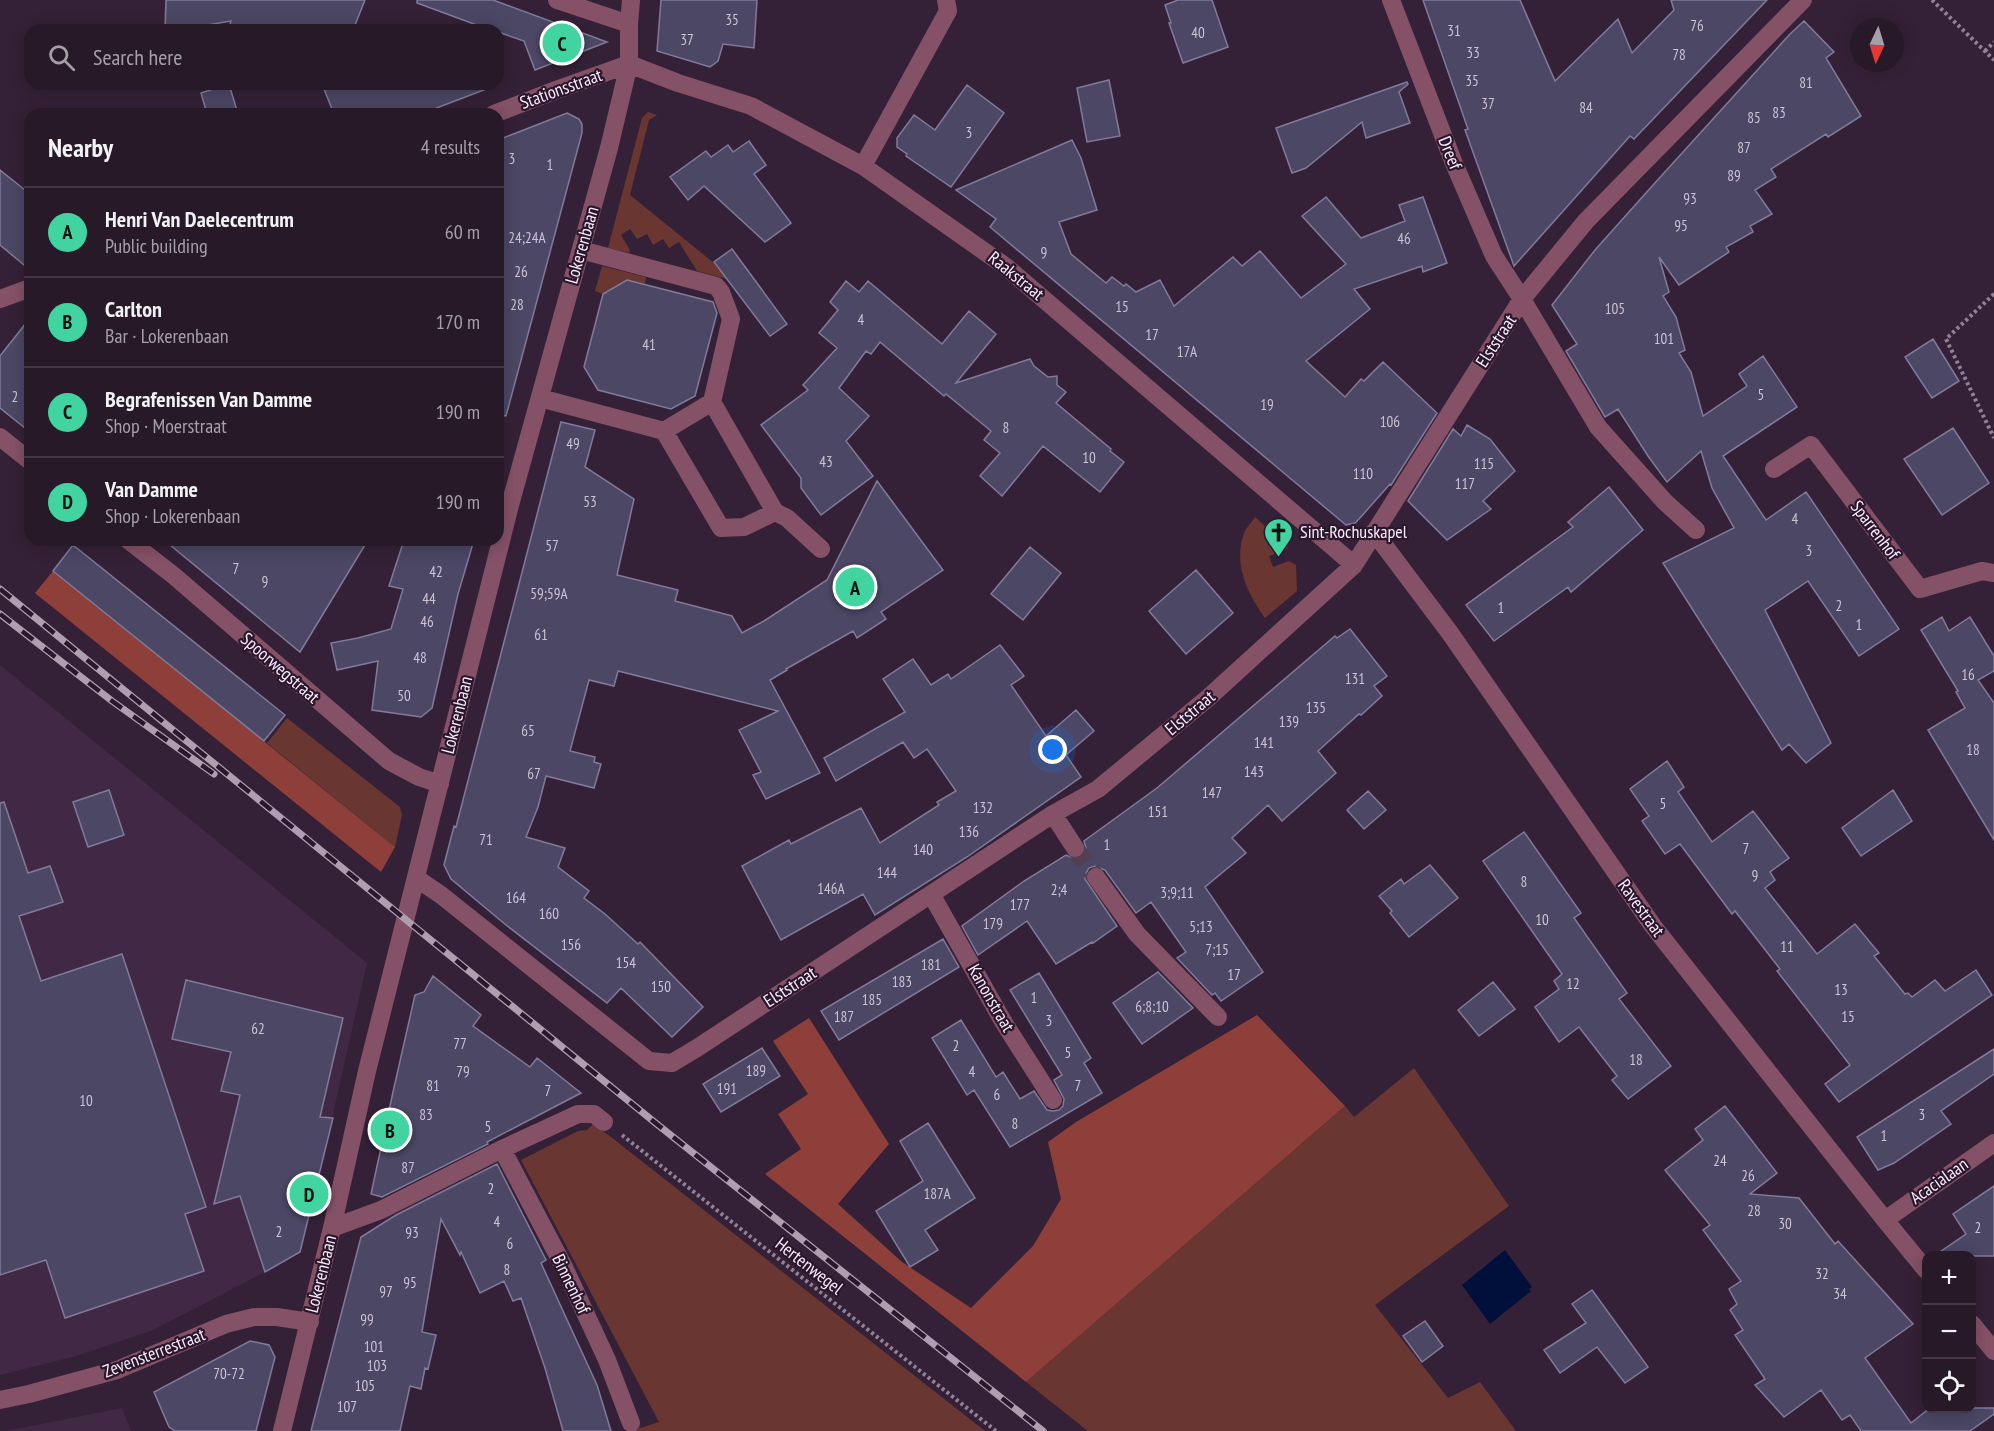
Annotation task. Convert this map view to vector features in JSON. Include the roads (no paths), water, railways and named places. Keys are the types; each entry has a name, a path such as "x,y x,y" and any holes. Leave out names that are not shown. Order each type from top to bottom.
{"street":[{"path":"557,0 629,24"},
{"name":"Lokerenbaan","path":"504,529 609,148 629,64 629,24 632,0"},
{"path":"863,166 948,11 946,0"},
{"name":"Dreef","path":"1391,0 1453,161 1494,256 1598,427 1665,502 1695,530"},
{"name":"Elststraat","path":"416,878 441,895 648,1061 672,1063 1053,814 1098,789 1199,706 1354,565 1522,299 1586,221 1803,0"},
{"name":"Raakstraat","path":"629,64 678,83 751,106 863,166 1005,266 1354,565"},
{"name":"Stationsstraat","path":"504,110 629,64"},
{"path":"581,250 716,286 721,292 731,319 712,402 775,512 787,518 821,549"},
{"path":"0,299 24,290"},
{"path":"540,398 664,431 721,528 744,527 775,512"},
{"path":"664,431 712,402"},
{"path":"0,436 24,456"},
{"name":"Sparrenhof","path":"1774,469 1811,445 1920,589 1982,572 1994,573"},
{"name":"Ravestraat","path":"1374,532 1450,633 1653,926 1922,1265"},
{"name":"Spoorwegstraat","path":"136,546 173,575 389,761 419,777 440,784"},
{"name":"Lokerenbaan","path":"282,1431 310,1322 367,1071 500,546"},
{"path":"1053,814 1075,848"},
{"path":"1096,877 1137,934 1218,1017"},
{"name":"Kanonstraat","path":"931,894 1004,1023 1053,1100"},
{"path":"332,1228 381,1210 502,1149 578,1114 594,1114 604,1122"},
{"name":"Acacialaan","path":"1885,1220 1994,1143"},
{"name":"Binnenhof","path":"502,1149 564,1267 607,1360 631,1423"},
{"name":"Zevensterrestraat","path":"0,1400 29,1395 117,1370 226,1324 254,1317 277,1317 310,1322"},
{"path":"1976,1330 1994,1351"}],"water":[{"path":"1505,1250 1532,1287 1529,1289 1531,1291 1490,1324 1462,1285"}],"tunnel":[{"path":"1075,848 1096,877"}],"railway":[{"path":"0,589 658,1125 1043,1431"},
{"path":"0,614 112,701 214,774"}],"place":[{"name":"Begrafenissen Van Damme","path":"562,43"},
{"name":"Sint-Rochuskapel","path":"1279,558"},
{"name":"Henri Van Daelecentrum","path":"855,587"},
{"name":"Carlton","path":"390,1130"},
{"name":"Van Damme","path":"309,1194"}]}
